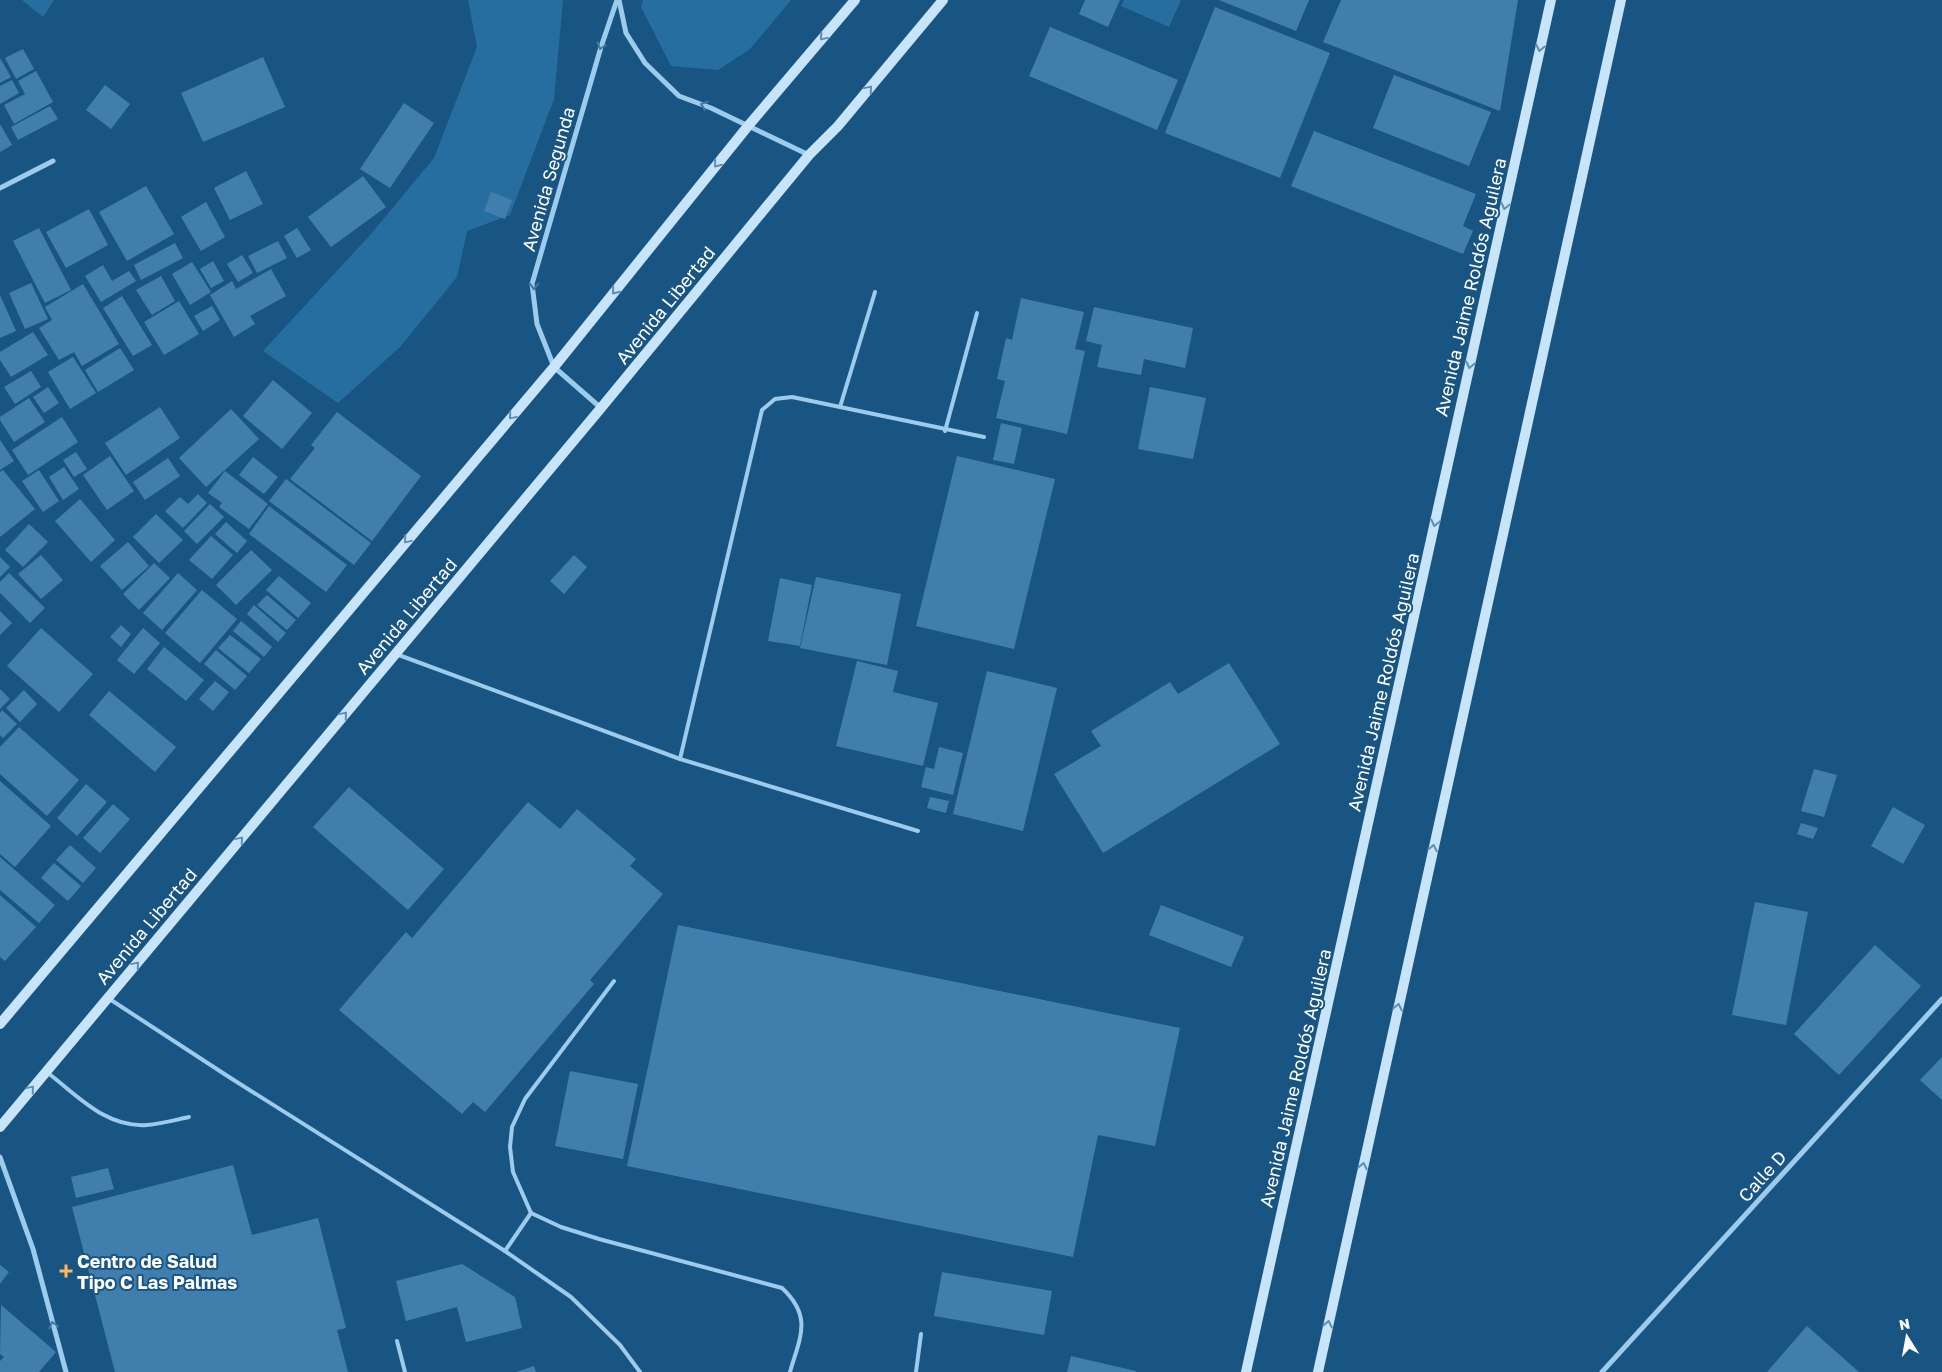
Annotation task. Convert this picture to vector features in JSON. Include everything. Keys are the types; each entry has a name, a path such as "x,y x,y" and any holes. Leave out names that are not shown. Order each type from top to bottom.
{"main road":[{"path":"0,1024 554,367 748,126 855,0"},
{"name":"Avenida Libertad","path":"0,1127 601,408 809,155 838,126 943,0"},
{"name":"Avenida Jaime Roldós Aguilera","path":"1246,1372 1551,0"},
{"path":"1318,1372 1621,0"}],"street":[{"name":"Avenida Segunda","path":"618,0 626,33 645,63 679,96 711,108 809,155"},
{"name":"Avenida Segunda","path":"554,367 537,324 532,284 601,47 618,0"},
{"path":"0,188 53,161"},
{"path":"554,367 601,408"},
{"name":"Calle D","path":"1602,1372 1942,999"},
{"path":"0,1157 33,1249 66,1372"}],"lane":[{"path":"840,407 875,292"},
{"path":"945,430 977,313"},
{"path":"680,759 762,410 775,398 792,397 984,437"},
{"path":"396,654 680,759 918,831"},
{"path":"614,981 525,1099 512,1126 510,1147 513,1172 531,1213 561,1227 599,1239 782,1288 798,1305 801,1314 802,1330 790,1372"},
{"path":"108,998 229,1078 505,1251 571,1297 620,1345 640,1372"},
{"path":"46,1071 111,1120 128,1125 148,1125 189,1117"},
{"path":"505,1251 531,1213"},
{"path":"916,1372 921,1334"},
{"path":"397,1341 405,1372"}],"shaded area":[{"path":"22,0 54,0 43,17"},
{"path":"468,0 563,0 554,99 510,215 467,231 457,277 400,347 338,403 263,351 371,234 434,158 477,47"},
{"path":"643,0 791,0 750,49 718,70 671,66 641,7"},
{"path":"1124,0 1181,0 1169,27 1121,6"}],"building":[{"path":"1085,0 1120,0 1108,27 1079,14"},
{"path":"1219,0 1309,0 1296,31"},
{"path":"1341,0 1518,0 1500,111 1323,42"},
{"path":"1215,7 1330,53 1280,178 1165,133"},
{"path":"1050,27 1178,80 1157,130 1029,76"},
{"path":"23,49 34,69 16,79 5,58"},
{"path":"263,57 285,107 203,142 181,93"},
{"path":"0,58 11,77 0,83"},
{"path":"36,71 53,102 14,124 4,105 25,94 18,81"},
{"path":"1394,75 1491,112 1469,166 1373,128"},
{"path":"12,80 19,93 0,104 0,86"},
{"path":"105,85 130,104 111,129 86,110"},
{"path":"404,103 434,123 390,188 360,169"},
{"path":"50,106 58,119 18,140 11,127"},
{"path":"0,124 12,145 0,152"},
{"path":"1314,131 1476,194 1463,226 1473,231 1463,254 1291,186"},
{"path":"246,171 263,204 230,220 214,188"},
{"path":"363,176 386,207 331,247 308,217"},
{"path":"146,186 174,234 127,261 99,212"},
{"path":"491,192 512,200 505,219 484,211"},
{"path":"206,202 225,237 201,251 181,217"},
{"path":"89,209 108,245 66,268 46,232"},
{"path":"39,228 71,290 45,303 13,241"},
{"path":"297,228 311,250 297,258 284,236"},
{"path":"278,241 287,258 257,273 248,256"},
{"path":"175,243 183,258 141,280 134,265"},
{"path":"242,255 253,273 238,282 227,264"},
{"path":"213,261 224,281 211,288 200,269"},
{"path":"192,262 211,292 190,305 172,274"},
{"path":"103,265 112,281 129,271 136,281 101,302 85,276"},
{"path":"271,269 286,296 250,316 255,324 234,337 210,295 232,281 236,289"},
{"path":"161,276 175,301 152,315 136,290"},
{"path":"31,283 48,319 25,329 9,293"},
{"path":"83,284 119,344 82,366 74,352 59,360 39,328 52,320 45,307"},
{"path":"0,295 16,331 0,338"},
{"path":"122,296 152,345 133,356 103,308"},
{"path":"1021,298 1084,312 1075,349 1085,351 1067,434 996,418 1005,381 997,379 1006,338 1012,340"},
{"path":"179,301 199,334 164,355 144,322"},
{"path":"212,306 220,320 203,331 194,316"},
{"path":"1094,307 1193,328 1185,368 1144,359 1141,375 1097,367 1102,345 1086,341"},
{"path":"33,332 48,355 11,377 0,360 0,352"},
{"path":"120,348 134,370 98,392 85,370"},
{"path":"73,357 96,393 70,409 48,372"},
{"path":"31,371 41,387 15,404 4,387"},
{"path":"273,380 312,413 282,449 243,416"},
{"path":"48,387 59,403 44,413 33,397"},
{"path":"1150,387 1206,398 1193,459 1138,449"},
{"path":"29,398 45,422 14,442 0,417"},
{"path":"160,407 180,438 126,475 105,443"},
{"path":"231,409 259,439 206,487 179,458"},
{"path":"337,412 421,476 372,541 290,479 315,448 311,445"},
{"path":"62,417 78,442 28,475 12,450"},
{"path":"1001,423 1022,428 1014,464 993,460"},
{"path":"0,440 14,461 0,470"},
{"path":"76,452 87,469 74,477 63,460"},
{"path":"110,456 134,491 107,510 83,475"},
{"path":"957,456 1055,479 1014,649 916,626"},
{"path":"253,457 278,477 264,494 239,475"},
{"path":"168,458 180,476 145,500 133,482"},
{"path":"64,467 79,489 63,500 49,477"},
{"path":"3,470 35,509 0,537 0,472"},
{"path":"39,470 59,501 43,512 22,481"},
{"path":"225,471 268,504 249,529 219,507 222,503 208,493"},
{"path":"286,479 371,543 354,565 269,501"},
{"path":"198,494 207,503 183,528 165,511 180,497 188,504"},
{"path":"80,499 115,540 91,562 55,521"},
{"path":"210,504 224,517 197,544 184,531"},
{"path":"269,506 347,565 326,592 249,534"},
{"path":"156,514 183,540 159,563 133,537"},
{"path":"226,522 247,541 237,553 215,534"},
{"path":"29,524 48,542 23,567 5,550"},
{"path":"211,536 233,555 212,579 189,560"},
{"path":"128,542 149,566 122,590 100,566"},
{"path":"251,550 272,570 236,605 216,585"},
{"path":"41,555 63,580 41,599 18,574"},
{"path":"574,555 587,567 564,594 550,581"},
{"path":"0,557 10,567 0,577"},
{"path":"154,563 170,578 139,610 123,594"},
{"path":"9,573 45,608 30,623 0,593 0,582"},
{"path":"178,573 197,590 162,630 143,613"},
{"path":"279,576 311,603 298,618 266,590"},
{"path":"816,577 901,594 887,665 800,648"},
{"path":"780,578 812,585 800,646 768,641"},
{"path":"202,590 237,619 200,663 165,633"},
{"path":"267,595 296,620 287,630 257,605"},
{"path":"254,605 286,633 278,642 247,614"},
{"path":"0,611 12,623 0,635"},
{"path":"241,621 272,647 264,657 233,631"},
{"path":"121,625 131,634 121,647 110,637"},
{"path":"41,628 93,674 59,712 7,666"},
{"path":"143,628 160,643 134,674 117,660"},
{"path":"230,635 261,659 249,673 218,648"},
{"path":"164,647 204,680 186,701 147,669"},
{"path":"216,650 247,676 235,690 204,664"},
{"path":"857,661 898,671 893,692 938,703 923,766 836,746"},
{"path":"1229,663 1280,744 1103,853 1054,774 1101,746 1091,731 1170,682 1178,694"},
{"path":"987,671 1057,688 1023,831 953,814"},
{"path":"215,681 229,692 213,711 199,699"},
{"path":"0,689 10,699 0,709"},
{"path":"24,690 37,704 20,722 6,708"},
{"path":"109,691 176,747 155,772 89,715"},
{"path":"2,710 17,724 3,738 0,735 0,713"},
{"path":"19,727 79,780 47,816 0,774 0,747"},
{"path":"939,747 963,753 953,795 921,787 926,767 934,769"},
{"path":"1814,769 1837,775 1824,817 1801,811"},
{"path":"0,781 51,826 15,867 0,854"},
{"path":"86,784 107,802 77,836 57,818"},
{"path":"349,787 444,869 408,910 313,827"},
{"path":"930,797 949,801 946,813 927,808"},
{"path":"528,802 560,829 577,809 636,859 630,866 663,894 590,980 594,984 485,1112 473,1102 462,1114 339,1010 406,932 412,938"},
{"path":"113,804 130,819 100,853 83,838"},
{"path":"1893,807 1925,825 1903,864 1871,846"},
{"path":"1801,823 1818,828 1813,839 1797,834"},
{"path":"70,845 96,868 83,883 56,860"},
{"path":"0,857 55,905 39,923 0,890"},
{"path":"54,863 81,886 68,901 41,878"},
{"path":"0,895 36,927 5,961 0,957"},
{"path":"1755,902 1808,912 1786,1025 1732,1015"},
{"path":"1161,905 1244,937 1231,967 1149,935"},
{"path":"678,925 1180,1028 1155,1146 1098,1135 1073,1257 627,1166"},
{"path":"1875,945 1921,986 1839,1075 1794,1034"},
{"path":"1942,1057 1942,1100 1920,1080"},
{"path":"570,1071 638,1084 623,1159 555,1146"},
{"path":"233,1165 252,1235 318,1218 346,1328 337,1330 348,1372 115,1372 72,1207"},
{"path":"108,1168 114,1189 76,1198 71,1177"},
{"path":"462,1264 515,1297 522,1328 466,1342 457,1307 406,1321 396,1281"},
{"path":"0,1265 9,1272 0,1284"},
{"path":"942,1272 1052,1291 1044,1335 934,1316"},
{"path":"1,1305 56,1352 39,1372 0,1372 0,1361 4,1357 0,1354"},
{"path":"1807,1326 1859,1372 1767,1372"},
{"path":"1071,1356 1136,1371 1136,1372 1067,1372"},
{"path":"534,1366 536,1372 516,1372"}],"place":[{"name":"Centro de Salud Tipo C Las Palmas","path":"66,1271"}]}
